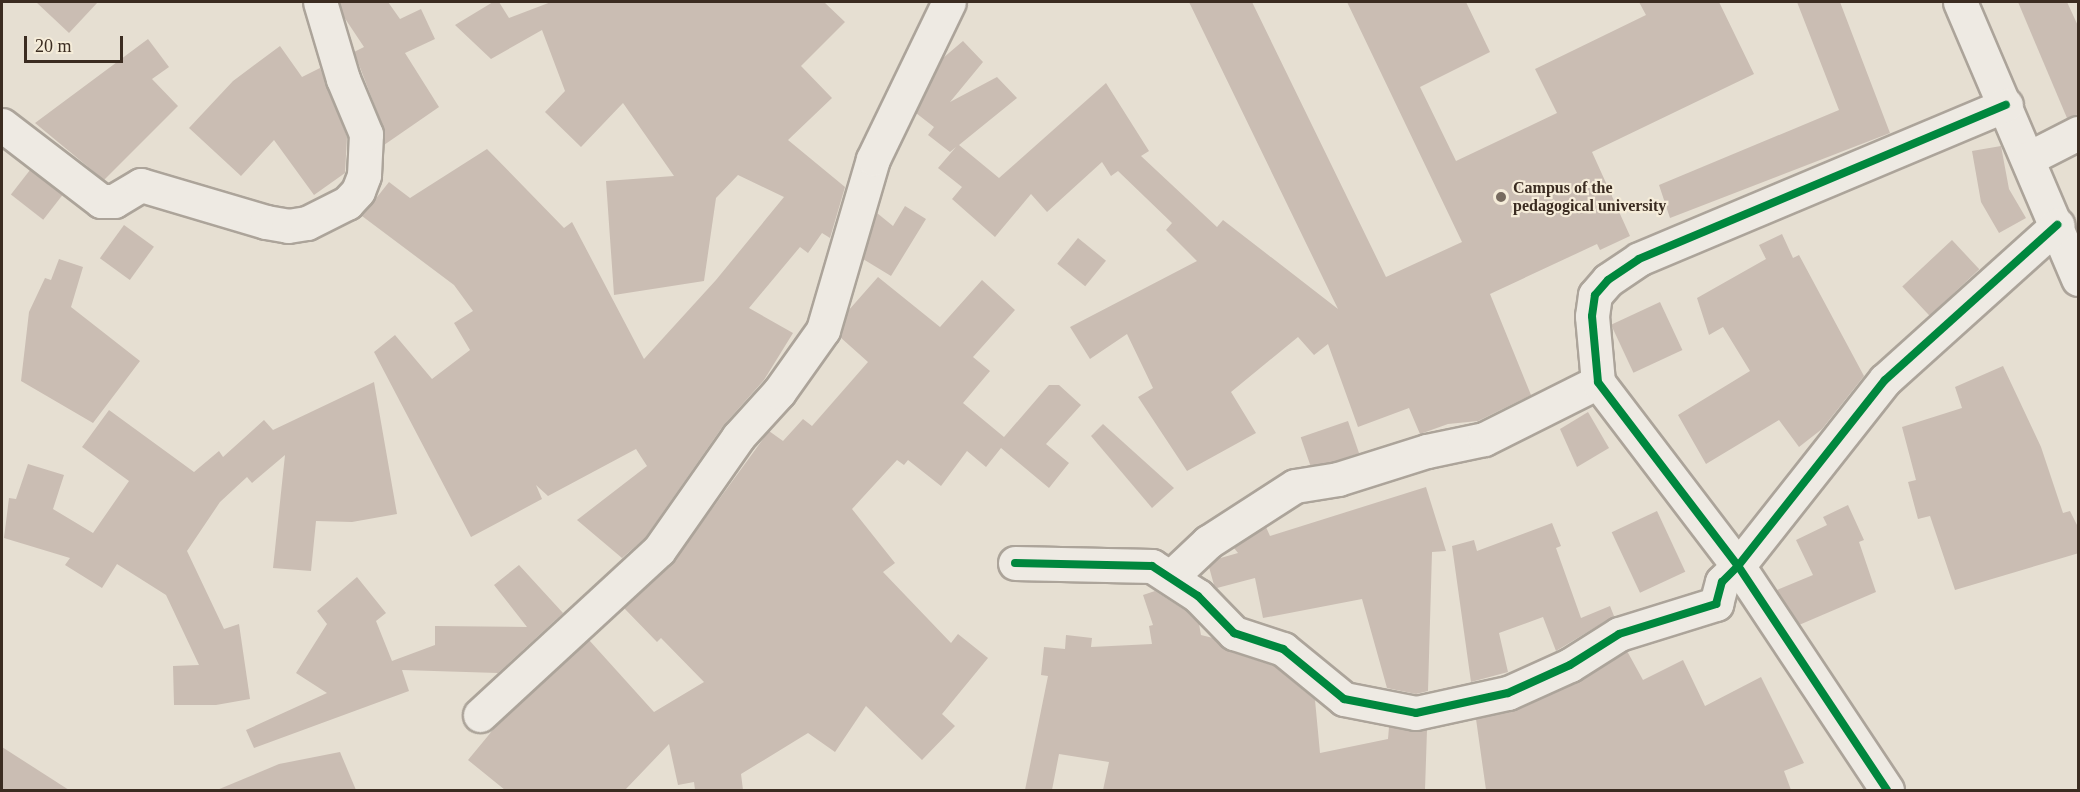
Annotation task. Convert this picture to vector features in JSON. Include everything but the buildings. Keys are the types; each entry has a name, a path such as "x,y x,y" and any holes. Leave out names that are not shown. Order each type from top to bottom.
{"street":[{"path":"2,125 101,201 114,201 141,185 266,222 288,226 307,223 347,203 363,183 364,175 366,134 342,79 320,2"},
{"path":"480,715 659,550 738,436 778,392 823,330 873,159 949,2"},
{"path":"1960,2 2029,158 2079,279"},
{"path":"1887,790 1738,567 1598,382 1592,316 1595,295 1608,280 1639,259 2006,105"},
{"path":"2029,158 2079,133"},
{"path":"1015,563 1152,566 1172,576 1198,596 1234,633 1283,648 1344,699 1416,713 1508,693 1570,665 1619,634 1716,604 1722,582 1738,567 1885,380 2057,225"},
{"path":"1172,576 1208,542 1295,486 1338,479 1427,451 1484,440 1598,382"}],"cycle path":[{"path":"1887,790 1738,566 1598,382 1592,316 1595,295 1608,280 1639,259 2006,105"},
{"path":"1015,563 1152,566 1198,596 1234,633 1283,649 1344,699 1416,713 1508,693 1570,665 1619,634 1716,604 1722,582 1738,566 1885,380 2057,225"}],"place":[{"name":"Campus of the pedagogical university","path":"1501,197"}]}
